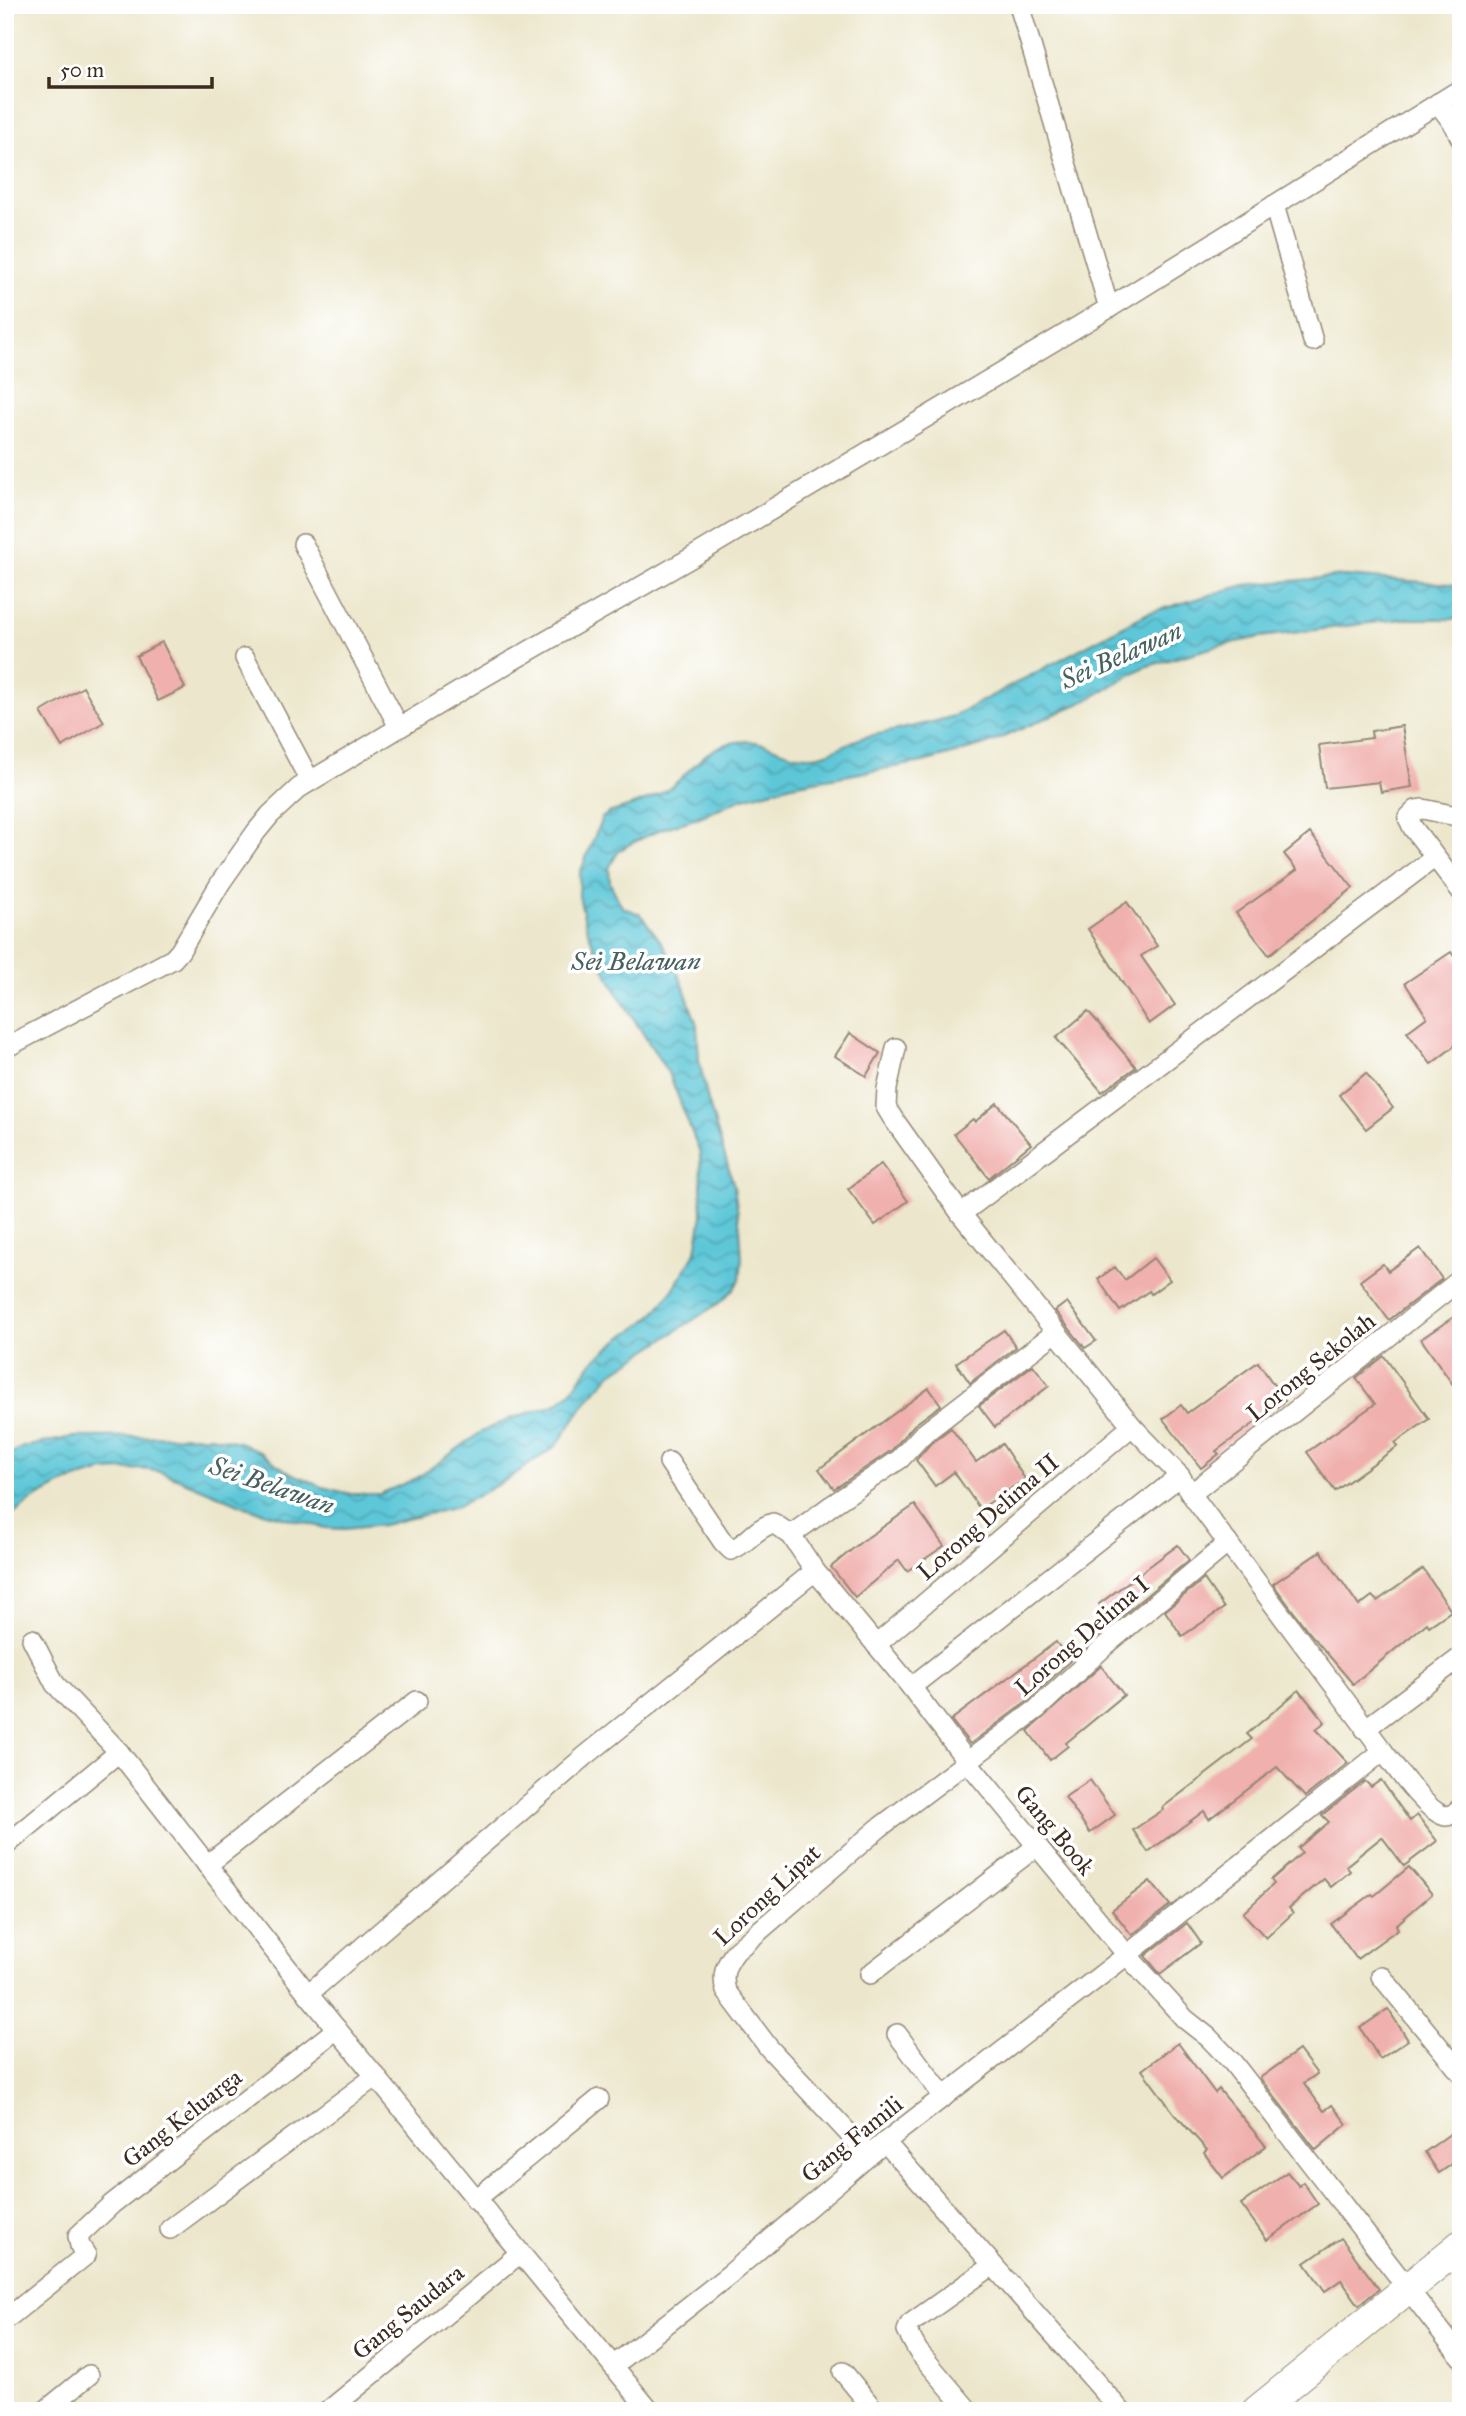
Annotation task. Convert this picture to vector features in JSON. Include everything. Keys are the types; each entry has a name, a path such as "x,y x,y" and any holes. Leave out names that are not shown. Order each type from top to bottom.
{"main road":[{"path":"1257,2411 1461,2245"}],"street":[{"path":"1019,5 1110,308"},
{"path":"5,1048 173,959 256,832 270,815 310,781 1110,308 1461,89"},
{"path":"1438,103 1455,125 1461,139"},
{"path":"1274,205 1312,341"},
{"path":"303,544 399,727"},
{"path":"245,658 310,781"},
{"path":"1461,817 1423,809 1410,814 1409,821 1461,891"},
{"path":"961,1214 1434,858"},
{"path":"897,1048 887,1088 886,1107 961,1214 1132,1426 1180,1476 1382,1751 1437,1812 1445,1816 1461,1808"},
{"name":"Lorong Sekolah","path":"1191,1494 1461,1279"},
{"path":"669,1462 731,1550 752,1536 758,1527 774,1523 791,1535 900,1458 922,1434 1056,1332"},
{"name":"Lorong Delima II","path":"876,1645 1132,1426"},
{"path":"911,1687 1180,1476"},
{"name":"Gang Book","path":"791,1535 814,1571 1127,1955 1185,2019 1208,2037 1233,2063 1461,2357"},
{"name":"Lorong Delima I","path":"967,1761 1037,1709 1105,1645 1228,1543"},
{"path":"308,1994 584,1757 814,1571"},
{"path":"32,1639 55,1684 119,1752 308,1994 650,2411"},
{"path":"1365,1730 1461,1657"},
{"path":"207,1866 417,1701"},
{"name":"Gang Famili","path":"613,2366 730,2274 885,2142 1127,1955 1382,1751"},
{"path":"5,1846 119,1752"},
{"name":"Lorong Lipat","path":"869,2155 769,2048 726,1991 723,1982 725,1965 736,1951 879,1828 967,1761"},
{"path":"870,1974 1037,1846"},
{"path":"1381,1976 1461,2073"},
{"name":"Gang Keluarga","path":"5,2319 86,2255 78,2236 111,2204 337,2029"},
{"path":"897,2034 944,2097"},
{"path":"170,2228 376,2077"},
{"path":"475,2200 599,2099"},
{"path":"885,2142 1121,2411"},
{"name":"Gang Saudara","path":"328,2411 519,2254"},
{"path":"969,2411 918,2351 907,2331 910,2324 993,2265"},
{"path":"843,2372 875,2411"},
{"path":"45,2411 89,2375"}],"water":[{"name":"Sei Belawan","path":"1345,576 1461,585 1461,619 1401,619 1260,637 1218,646 1144,667 1087,700 985,745 923,762 792,785 740,799 695,819 661,829 618,852 609,868 610,883 622,907 640,914 663,944 682,982 697,1025 699,1060 708,1101 734,1186 742,1260 740,1279 722,1301 612,1373 589,1398 556,1446 508,1479 457,1507 383,1525 325,1528 251,1509 162,1472 143,1469 103,1471 66,1482 32,1500 5,1521 5,1457 23,1447 72,1437 211,1436 242,1443 287,1471 322,1487 351,1494 380,1494 417,1478 481,1432 509,1419 555,1405 570,1393 593,1361 655,1313 696,1251 702,1215 700,1153 670,1076 618,994 598,957 586,926 579,896 580,873 602,818 609,813 661,793 710,752 727,744 751,741 799,755 824,754 865,737 954,716 1148,613 1245,585"}],"building":[{"path":"162,642 185,688 158,701 136,656"},
{"path":"83,687 104,722 62,747 41,712"},
{"path":"1402,726 1412,787 1381,792 1379,782 1325,788 1319,745 1372,738 1371,731"},
{"path":"1310,833 1353,888 1269,955 1236,913 1297,870 1284,854"},
{"path":"1127,902 1157,946 1141,956 1175,1005 1149,1024 1088,929"},
{"path":"1451,952 1461,966 1461,1041 1431,1064 1407,1032 1427,1017 1405,983"},
{"path":"1088,1011 1136,1067 1102,1092 1056,1038"},
{"path":"850,1033 880,1053 866,1076 835,1056"},
{"path":"1366,1073 1393,1108 1366,1129 1339,1095"},
{"path":"997,1103 1031,1144 989,1178 954,1134 973,1119 975,1122"},
{"path":"881,1164 908,1201 875,1225 848,1189"},
{"path":"1420,1248 1442,1279 1389,1320 1360,1281 1383,1264 1388,1271"},
{"path":"1153,1258 1170,1280 1120,1311 1098,1279 1115,1267 1125,1280"},
{"path":"1067,1302 1096,1341 1085,1348 1055,1311"},
{"path":"1461,1312 1461,1396 1421,1339"},
{"path":"1004,1330 1016,1347 970,1383 956,1363"},
{"path":"1384,1356 1429,1419 1395,1443 1398,1446 1335,1491 1307,1452 1375,1404 1356,1378"},
{"path":"1258,1362 1285,1401 1216,1451 1219,1454 1201,1468 1163,1419 1181,1405 1187,1413"},
{"path":"1033,1365 1049,1386 995,1427 979,1406"},
{"path":"929,1388 941,1405 914,1425 892,1450 834,1489 819,1469"},
{"path":"951,1428 976,1462 1002,1444 1025,1479 980,1509 954,1472 935,1486 916,1460 930,1444"},
{"path":"915,1505 944,1546 907,1571 899,1560 855,1597 831,1567 861,1542"},
{"path":"1178,1545 1189,1560 1112,1624 1099,1604"},
{"path":"1321,1551 1359,1606 1372,1596 1377,1601 1423,1569 1451,1611 1429,1626 1427,1623 1353,1684 1273,1584"},
{"path":"1204,1579 1224,1608 1182,1636 1165,1611"},
{"path":"1056,1642 1070,1661 1029,1700 970,1744 951,1720"},
{"path":"1101,1666 1124,1695 1066,1743 1068,1746 1050,1760 1028,1731"},
{"path":"1299,1690 1325,1722 1316,1729 1348,1763 1305,1797 1277,1767 1209,1819 1204,1811 1148,1852 1133,1830 1163,1810 1162,1808 1252,1739 1247,1734"},
{"path":"1090,1780 1115,1815 1090,1833 1065,1797"},
{"path":"1381,1780 1410,1821 1417,1815 1437,1841 1404,1866 1382,1837 1346,1866 1350,1871 1331,1887 1324,1879 1289,1908 1293,1913 1266,1938 1243,1913 1274,1884 1271,1880 1302,1853 1298,1848 1329,1822 1322,1815 1365,1781 1371,1787"},
{"path":"1409,1867 1432,1894 1396,1925 1398,1929 1357,1959 1331,1924 1372,1894 1374,1896"},
{"path":"1150,1881 1170,1905 1132,1935 1112,1910"},
{"path":"1187,1923 1201,1943 1160,1974 1145,1956"},
{"path":"1388,2009 1408,2040 1380,2059 1360,2028"},
{"path":"1178,2043 1215,2093 1219,2089 1266,2146 1223,2178 1204,2153 1207,2150 1174,2113 1142,2070"},
{"path":"1299,2050 1317,2074 1304,2083 1324,2111 1332,2105 1347,2124 1316,2150 1260,2078"},
{"path":"1461,2126 1461,2158 1439,2173 1425,2152"},
{"path":"1287,2172 1299,2186 1303,2182 1318,2204 1267,2240 1241,2204"},
{"path":"1341,2238 1379,2289 1359,2305 1341,2280 1325,2291 1305,2263"}]}
